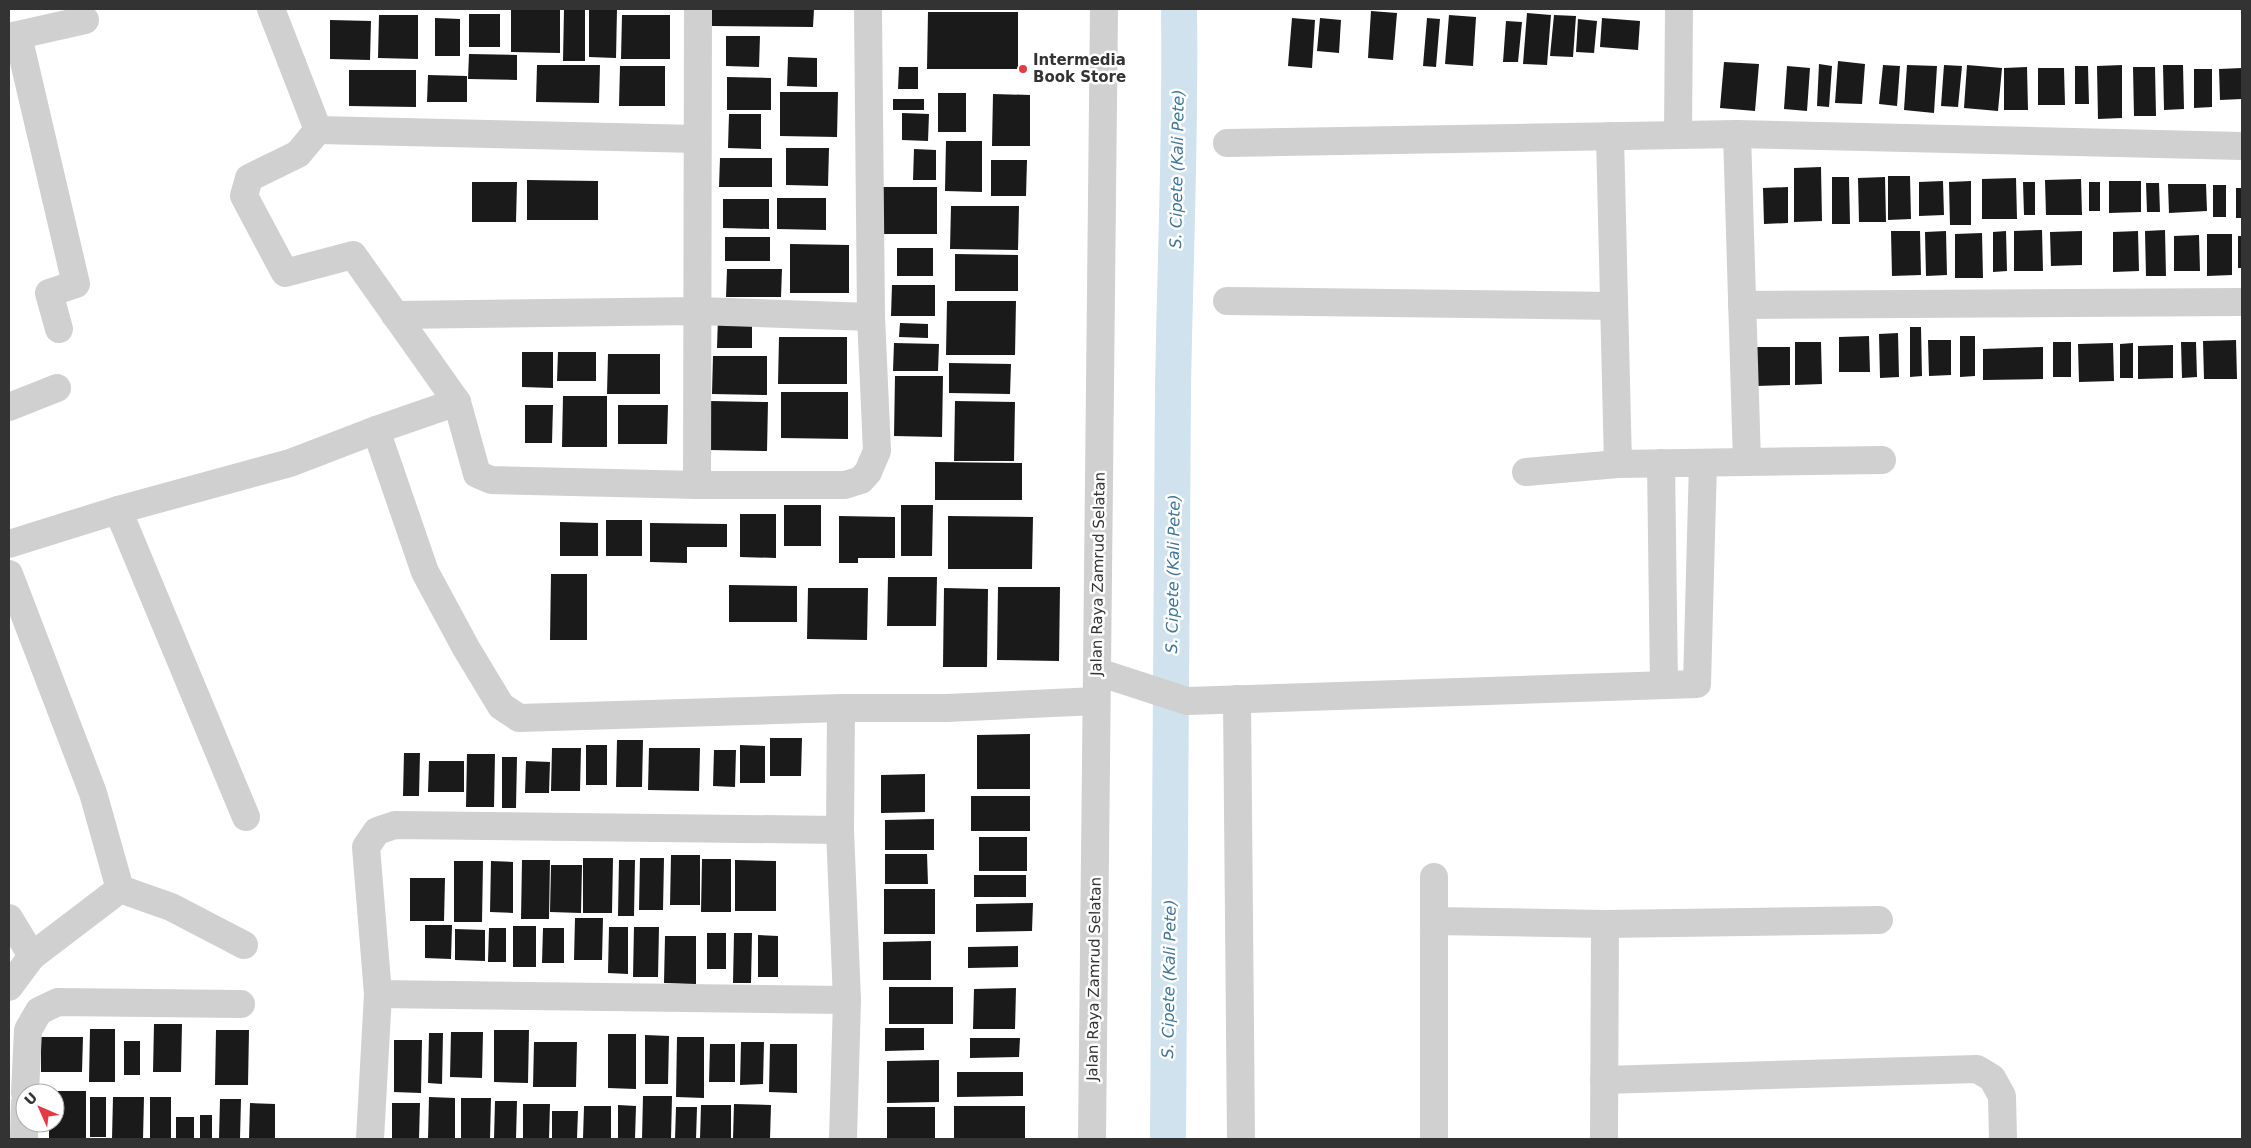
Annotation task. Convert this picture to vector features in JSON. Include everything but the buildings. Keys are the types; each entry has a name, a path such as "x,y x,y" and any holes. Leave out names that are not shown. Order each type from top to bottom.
{"street":[{"path":"271,9 318,130"},
{"path":"697,485 698,9"},
{"path":"318,130 298,154 249,178 244,196 285,273 353,255 458,402 478,474 491,480 697,485 846,485 861,480 868,472 876,451 871,317 868,9"},
{"name":"Jalan Raya Zamrud Selatan","path":"1092,1139 1096,701 1105,673 1104,9"},
{"path":"1678,135 1679,9"},
{"path":"59,329 49,293 76,284 14,37 85,20"},
{"path":"318,130 697,139"},
{"path":"1737,134 1747,462"},
{"path":"1227,143 1737,134 2242,146"},
{"path":"1610,136 1618,464"},
{"path":"1227,301 1614,306"},
{"path":"1742,305 2242,302"},
{"path":"395,315 697,311 871,317"},
{"path":"9,407 57,388"},
{"path":"9,544 118,510 290,463 376,430 458,402"},
{"path":"376,430 425,572 466,648 502,706 519,718 841,708 947,708 1096,701"},
{"path":"1526,472 1618,464 1882,460"},
{"path":"1105,673 1186,700 1697,684 1703,463"},
{"path":"1661,464 1664,685"},
{"path":"118,510 246,817"},
{"path":"9,574 93,793 120,889"},
{"path":"1237,699 1241,1139"},
{"path":"841,708 840,830 847,1000 843,1139"},
{"path":"370,1139 378,994 366,847 377,832 395,825 840,830"},
{"path":"1434,877 1434,1139"},
{"path":"120,889 171,907 244,945"},
{"path":"9,987 32,956 120,889"},
{"path":"9,918 32,956"},
{"path":"1434,921 1605,924 1879,920"},
{"path":"1604,1139 1605,924"},
{"path":"378,994 847,1000"},
{"path":"25,1083 28,1030 39,1011 58,1002 241,1004"},
{"path":"1604,1080 1977,1069 1992,1078 2002,1096 2003,1139"}],"waterway":[{"name":"S. Cipete (Kali Pete)","path":"1168,1139 1171,576 1173,389 1179,152 1179,9"}],"place":[{"name":"Intermedia Book Store","path":"1023,69"}]}
